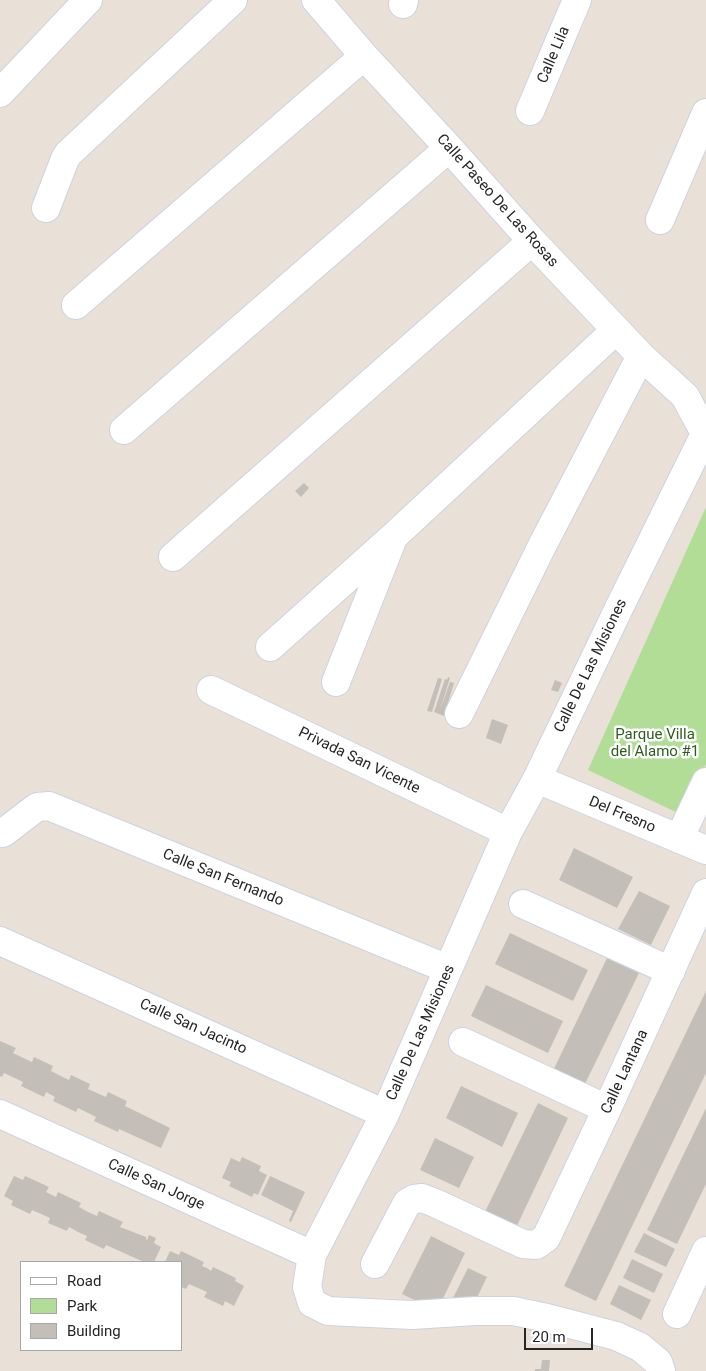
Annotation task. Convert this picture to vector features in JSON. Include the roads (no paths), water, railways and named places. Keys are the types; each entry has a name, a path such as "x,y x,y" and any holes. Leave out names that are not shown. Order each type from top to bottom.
{"street":[{"path":"0,93 88,0"},
{"path":"46,208 64,159 68,154 233,0"},
{"name":"Calle Paseo De Las Rosas","path":"316,0 364,56 450,148 532,241 616,330 641,356 695,397 706,434"},
{"name":"Calle Lila","path":"530,111 578,0"},
{"path":"76,305 364,56"},
{"path":"660,220 706,113"},
{"path":"124,430 450,148"},
{"path":"173,557 532,241"},
{"path":"270,647 393,537 616,330"},
{"path":"459,714 543,544 641,356"},
{"name":"Calle De Las Misiones","path":"661,1371 658,1362 640,1347 616,1336 547,1318 513,1311 412,1315 328,1311 312,1303 307,1287 312,1255 385,1114 508,832 537,778 706,434"},
{"path":"336,682 393,537"},
{"name":"Privada San Vicente","path":"211,690 508,832"},
{"name":"Del Fresno","path":"537,778 706,850"},
{"path":"679,839 706,782"},
{"name":"Calle San Fernando","path":"3,833 36,807 49,806 448,969"},
{"name":"Calle Lantana","path":"375,1264 407,1203 414,1199 422,1198 523,1244 536,1245 546,1238 608,1109 706,893"},
{"path":"523,904 671,971"},
{"name":"Calle San Jacinto","path":"0,941 385,1114"},
{"path":"463,1042 608,1109"},
{"name":"Calle San Jorge","path":"0,1114 312,1255"},
{"path":"677,1314 706,1251"}],"park label":[{"name":"Parque Villa del Alamo #1","path":"655,744"}]}
